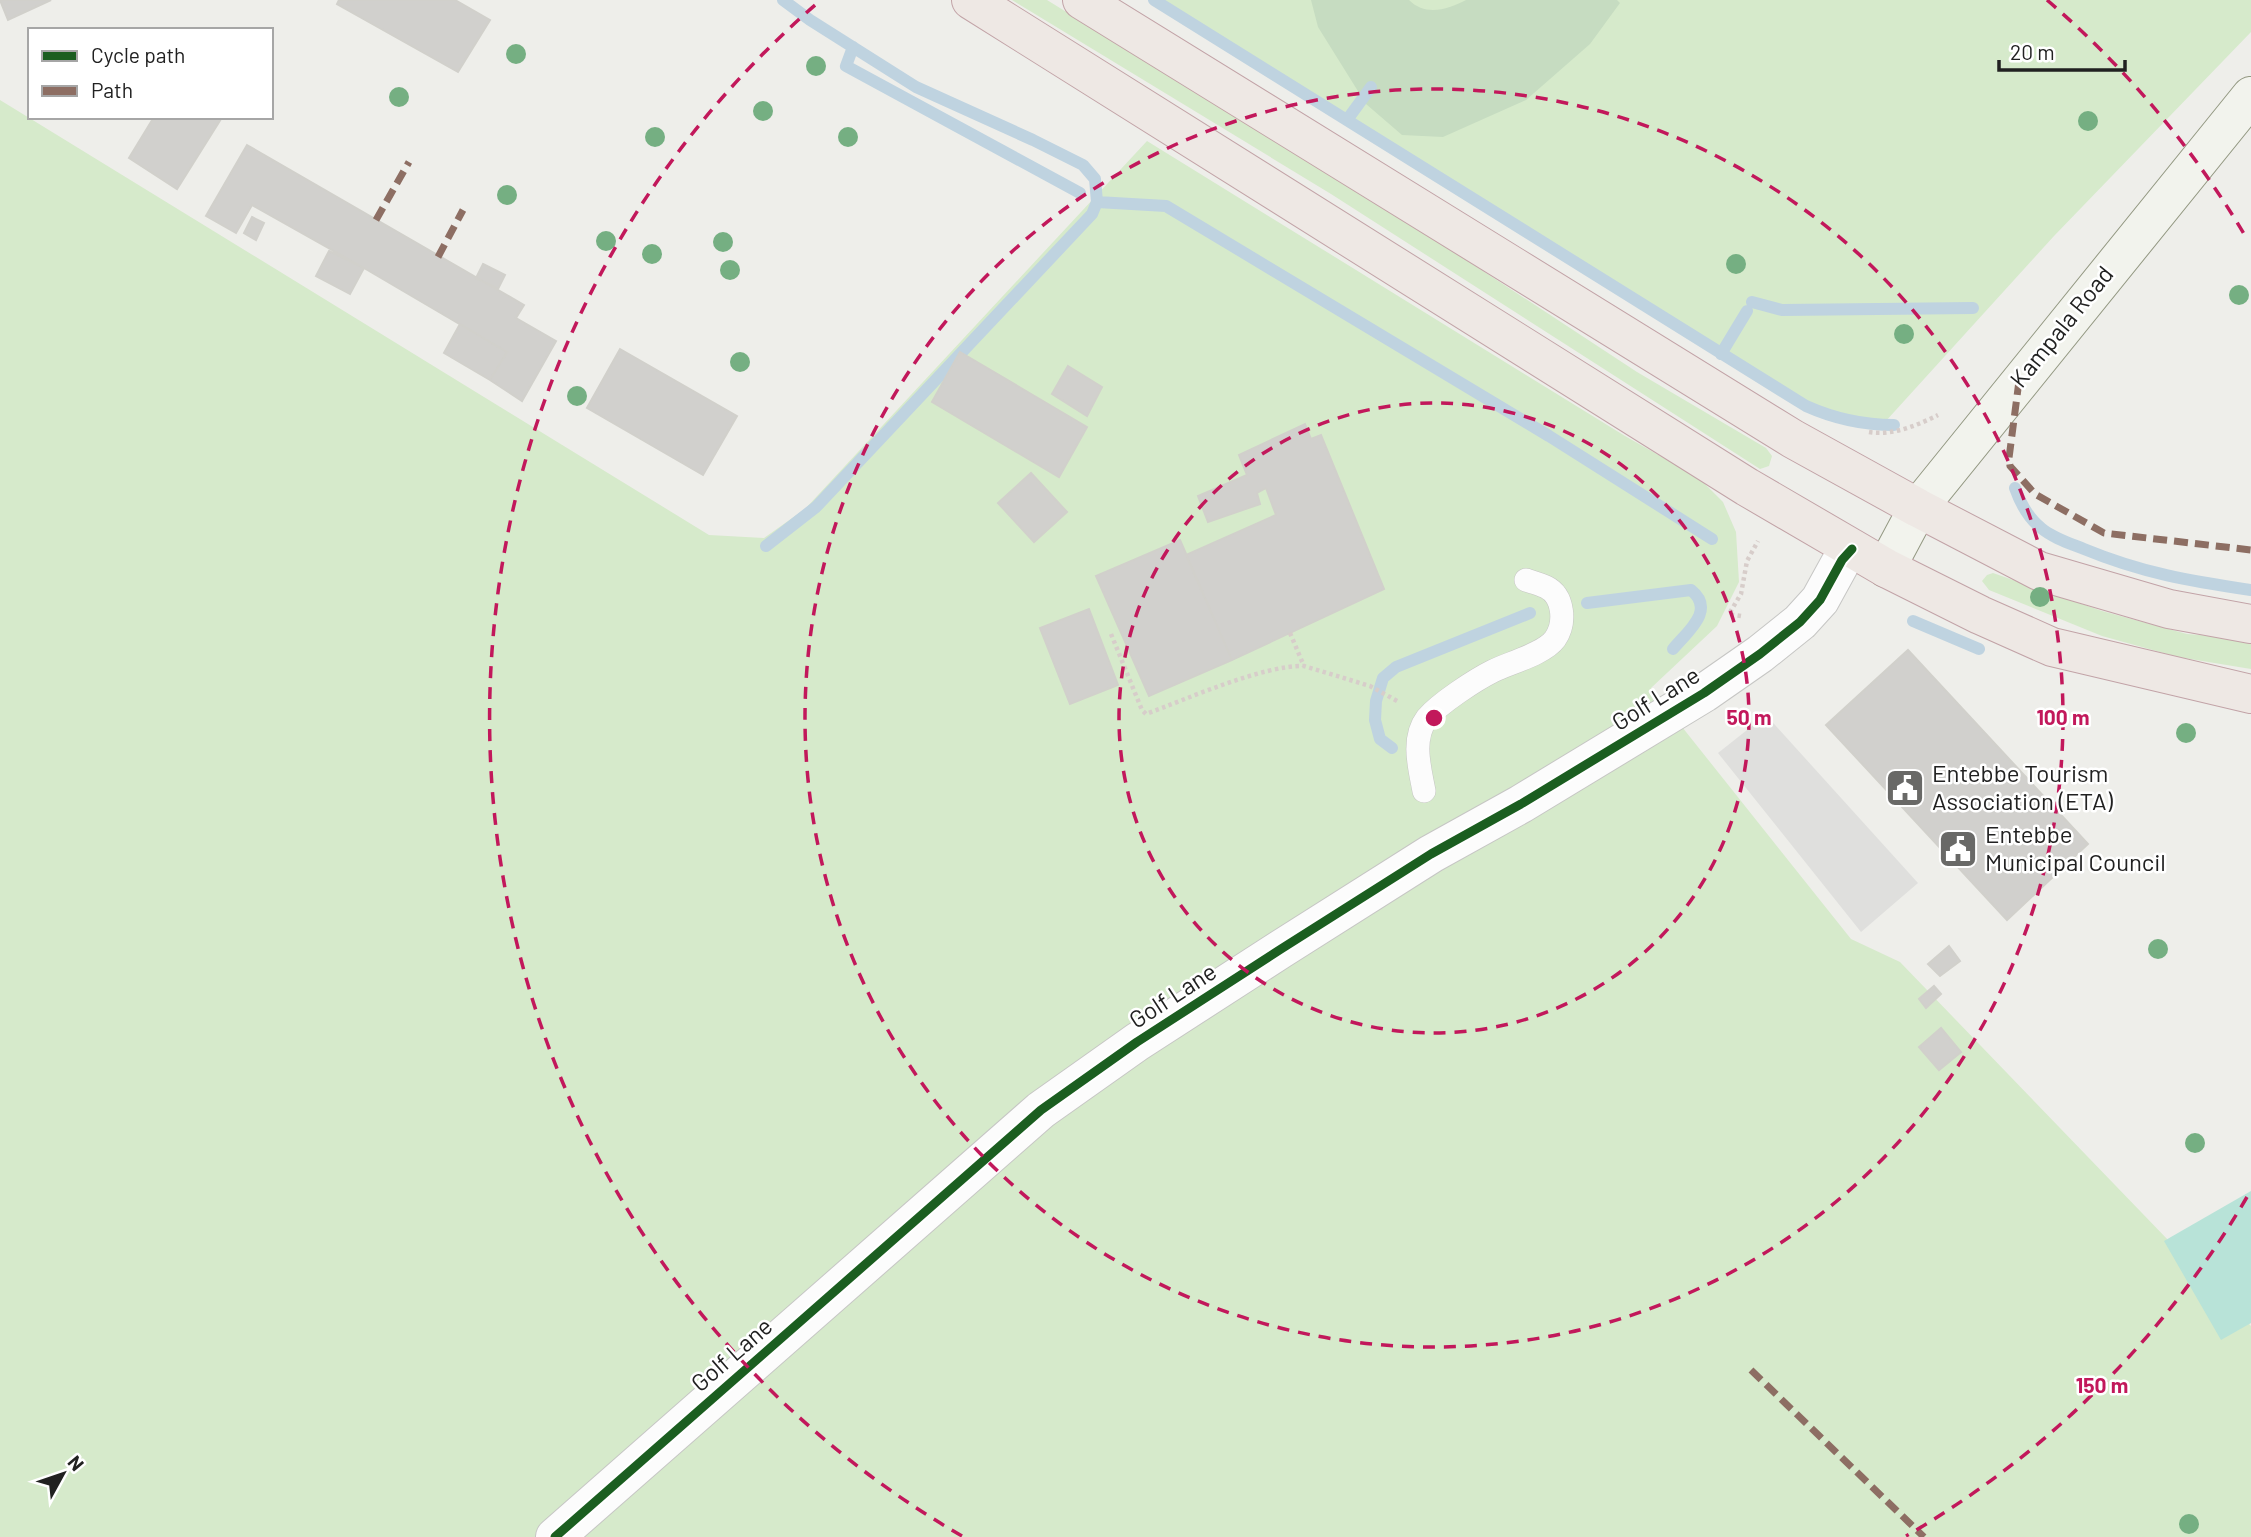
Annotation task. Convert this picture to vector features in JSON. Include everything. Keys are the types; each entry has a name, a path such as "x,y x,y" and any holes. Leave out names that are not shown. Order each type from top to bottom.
{"highway":[{"path":"971,0 1747,486 1886,568 2052,647 2251,694"},
{"path":"1082,0 1747,412 1917,508 2039,571 2169,609 2251,624"}],"main road":[{"name":"Kampala Road","path":"1886,568 1917,508 2251,96"}],"street":[{"name":"Golf Lane","path":"555,1537 1041,1110 1137,1042 1281,949 1431,854 1521,804 1681,707 1760,654 1800,622 1820,600 1842,560 1852,549"}],"lane":[{"path":"1424,791 1418,761 1419,739 1427,719 1448,701 1490,673 1534,653 1554,640 1562,622 1561,604 1549,588 1525,580"}],"path":[{"path":"1290,633 1304,666"},
{"path":"1111,635 1142,710 1146,713 1251,676 1304,666 1370,686 1387,694"}],"green space":[{"path":"1012,0 1047,0 1442,244 1637,372 1766,448 1772,456 1769,466 1760,469 1331,194"},
{"path":"1157,0 2251,0 2251,32 2054,236 1885,422 1864,422 1843,418 1801,400 1725,353 1751,309 1748,306 1722,351 1352,120 1377,83 1373,80 1346,117"},
{"path":"1311,0 1409,0 1430,10 1466,0 1617,0 1620,3 1590,44 1526,100 1443,137 1402,135 1366,104 1318,27"},
{"path":"0,100 709,535 764,538 805,509 1147,141 1625,436 1699,478 1723,502 1736,532 1739,582 1717,626 1651,688 1851,939 1900,962 2251,1326 2251,1537 0,1537"},
{"path":"1993,573 2102,611 2187,634 2251,639 2251,669 2178,657 2102,636 1989,590 1982,581"},
{"path":"2251,1191 2251,1323 2221,1340 2164,1241"}],"shaded area":[{"path":"1766,715 1918,883 1861,932 1718,753"}],"building":[{"path":"0,0 51,0 8,20"},
{"path":"339,0 455,0 490,20 458,72 337,4"},
{"path":"153,119 221,119 177,189 129,158"},
{"path":"247,145 524,305 516,318 556,341 522,401 490,380 507,352 364,268 252,205 236,233 206,216"},
{"path":"252,217 264,223 256,240 244,233"},
{"path":"329,251 364,268 350,294 316,276"},
{"path":"483,264 505,275 498,289 476,278"},
{"path":"460,324 507,352 490,380 444,353"},
{"path":"620,349 737,416 703,475 587,408"},
{"path":"960,352 1087,427 1059,477 932,402"},
{"path":"1068,366 1102,387 1087,416 1052,394"},
{"path":"1305,424 1311,439 1321,435 1384,589 1232,660 1186,555 1276,515 1266,488 1257,493 1260,504 1208,522 1198,496 1247,475 1239,455"},
{"path":"1031,473 1067,512 1034,542 998,503"},
{"path":"1180,540 1232,660 1149,696 1096,576"},
{"path":"1089,609 1118,685 1070,704 1040,628"},
{"path":"1908,650 2088,844 2007,920 1826,725"},
{"path":"1949,946 1960,961 1940,976 1928,964"},
{"path":"1934,986 1941,994 1926,1008 1919,999"},
{"path":"1941,1028 1961,1052 1939,1070 1919,1047"}],"waterway":[{"path":"766,546 816,507 1092,214 1097,202 1095,179 1083,165 916,87 783,0"},
{"path":"1154,0 1806,406 1849,420 1894,425"},
{"path":"853,47 846,66 1080,193"},
{"path":"1347,120 1371,87"},
{"path":"1097,202 1166,206 1549,436 1712,539"},
{"path":"1752,302 1782,310 1973,308"},
{"path":"1721,354 1747,311"},
{"path":"2015,488 2032,520 2061,540 2146,570 2251,590"},
{"path":"1587,603 1691,590 1701,605 1700,613 1692,628 1673,649"},
{"path":"1392,748 1380,739 1375,720 1376,701 1383,678 1396,667 1530,613"},
{"path":"1913,621 1979,649"}],"marked path":[{"path":"376,220 409,162"},
{"path":"438,257 463,210"},
{"path":"2019,381 2010,466 2035,494 2104,533 2251,550"},
{"path":"1751,1370 1924,1537"}],"cycle path":[{"path":"555,1537 1041,1110 1137,1042 1431,854 1521,804 1704,693 1800,622 1820,600 1842,560 1852,549"}],"place":[{"name":"Entebbe Tourism Association (ETA)","path":"1905,788"},
{"name":"Entebbe Municipal Council","path":"1958,849"}]}
